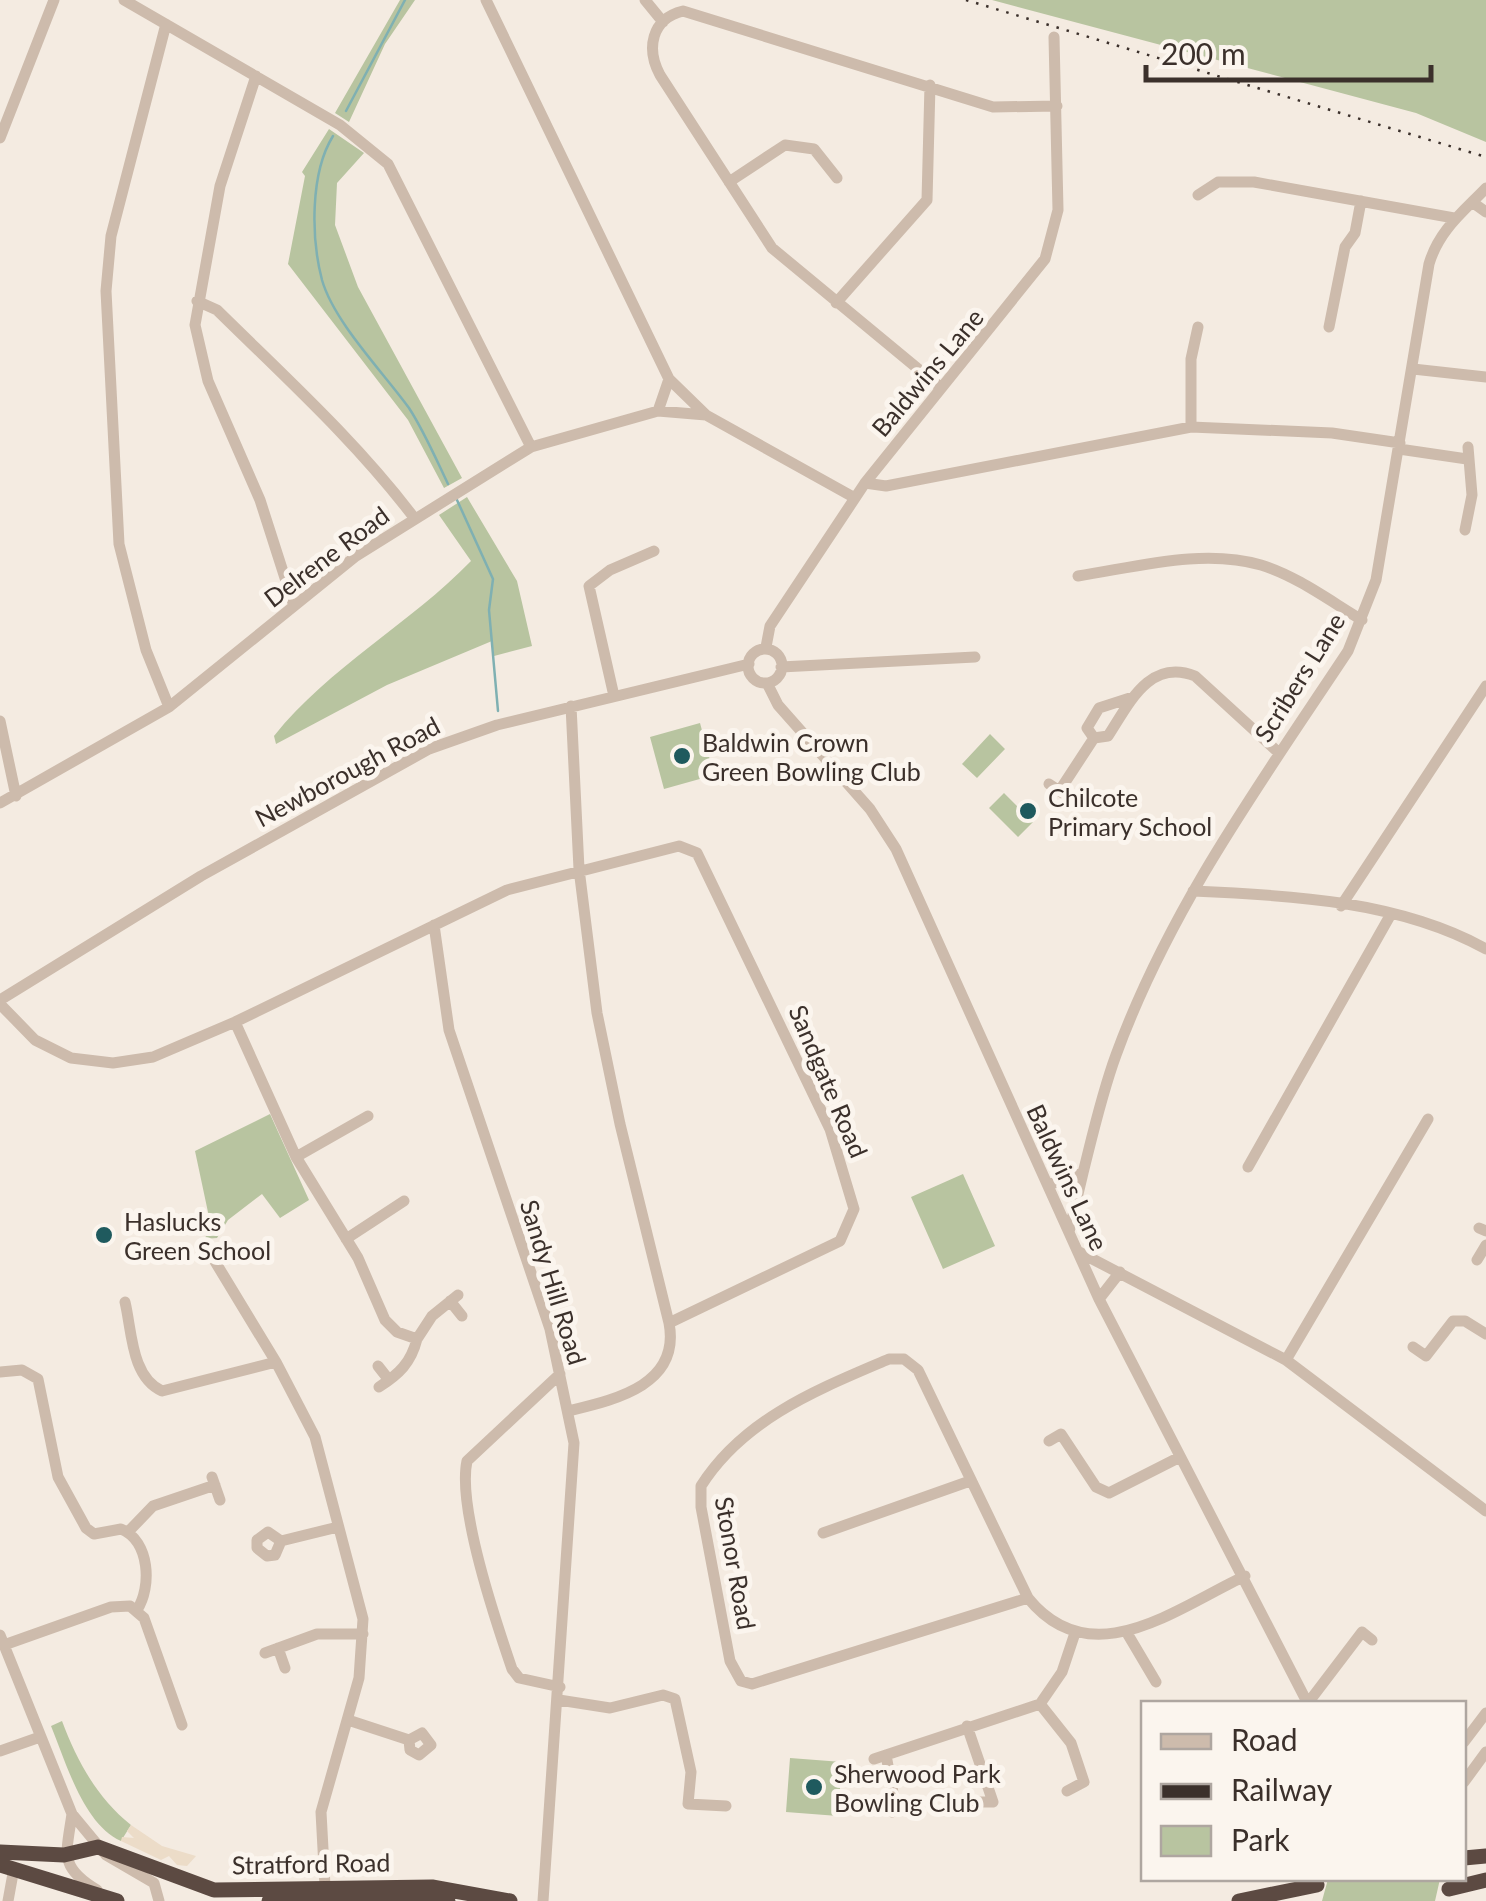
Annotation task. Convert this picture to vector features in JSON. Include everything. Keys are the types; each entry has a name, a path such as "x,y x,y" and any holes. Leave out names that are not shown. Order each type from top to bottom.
{"highway":[{"name":"Stratford Road","path":"98,1847 214,1890 432,1887 510,1901"},
{"path":"8,1860 98,1847"},
{"path":"8,1860 114,1900"},
{"path":"1447,1889 1486,1880"},
{"path":"1239,1901 1317,1888"},
{"name":"Stratford Road","path":"269,1901 448,1901"}],"street":[{"path":"0,138 54,0"},
{"path":"124,0 340,125 388,164 531,446"},
{"path":"486,0 669,379 706,415 855,498"},
{"path":"645,0 663,22"},
{"path":"940,387 772,248 654,63 652,41 663,22 683,11 993,107 1057,106"},
{"path":"166,24 110,236 106,291 119,544 146,650 169,707"},
{"name":"Baldwins Lane","path":"766,647 770,626 865,483 940,387 1015,302 1052,242 1058,210 1054,37"},
{"path":"256,76 220,186 197,300 198,354 260,500 294,606"},
{"path":"836,303 927,200 930,85"},
{"path":"729,182 785,145 814,149 837,178"},
{"path":"1198,195 1218,182 1254,182 1454,218"},
{"name":"Scribers Lane","path":"1069,1232 1116,1054 1193,891 1278,752 1348,651 1362,620 1376,580 1434,245 1454,218 1486,188"},
{"path":"1330,327 1346,247 1354,233 1361,200"},
{"path":"1472,202 1486,212"},
{"path":"197,300 217,310 325,416 382,476 415,519"},
{"path":"1191,427 1192,359 1198,326"},
{"path":"1413,369 1486,376"},
{"path":"658,410 669,379"},
{"name":"Delrene Road","path":"0,803 169,707 356,556 531,446 658,410 706,415"},
{"path":"865,483 886,486 1191,427 1332,433 1399,446 1468,453 1472,495 1464,530"},
{"path":"614,696 589,586 610,570 654,552"},
{"path":"1078,576 1207,558 1237,560 1286,576 1362,620"},
{"path":"766,647 778,654 781,666 777,680 768,685 752,678 749,664 752,652 766,647"},
{"path":"781,666 975,657"},
{"name":"Newborough Road","path":"0,1002 186,885 403,762 465,734 749,664"},
{"path":"1060,791 1094,738 1108,736 1133,698 1154,676 1190,673 1278,752"},
{"name":"Baldwins Lane","path":"768,685 778,705 870,809 896,849 1099,1300 1307,1701"},
{"path":"1341,906 1486,686"},
{"path":"1094,738 1086,728 1099,708 1133,698"},
{"path":"568,1410 623,1398 648,1383 666,1357 669,1323 601,1032 579,868 571,706"},
{"path":"0,721 16,796"},
{"name":"Sandgate Road","path":"579,868 680,846 698,853 830,1129 851,1196 851,1225 840,1241 669,1323"},
{"path":"0,1002 18,1024 55,1052 113,1063 152,1057 235,1022 506,890 579,868"},
{"path":"1193,891 1390,914 1444,927 1486,949"},
{"path":"1248,1167 1390,914"},
{"name":"Sandy Hill Road","path":"434,925 448,1030 550,1329 574,1443 543,1901"},
{"path":"235,1022 296,1156 346,1239 385,1320 398,1332 417,1340"},
{"path":"296,1156 368,1116"},
{"path":"1286,1360 1428,1119"},
{"path":"1048,1185 1083,1173"},
{"path":"346,1239 404,1201"},
{"path":"205,1245 276,1362 315,1437 363,1634 359,1678 321,1812 325,1886"},
{"path":"1477,1260 1486,1245"},
{"path":"1078,1252 1286,1360 1486,1511"},
{"path":"1099,1300 1120,1272"},
{"path":"378,1366 384,1384 413,1356 417,1340 432,1316 454,1298 462,1316"},
{"path":"125,1302 141,1370 151,1386 162,1391 276,1362"},
{"path":"1414,1347 1426,1356 1453,1321 1465,1321 1486,1334"},
{"name":"Stonor Road","path":"1028,1598 762,1682 741,1681 735,1672 699,1496 709,1474 751,1431 811,1392 890,1359 904,1359 918,1370 1028,1598 1051,1622 1075,1633"},
{"path":"0,1372 22,1370 38,1378 58,1477 86,1528 94,1534 111,1528 128,1532"},
{"path":"560,1374 467,1461 465,1471 470,1515 512,1669 519,1678 559,1694 610,1708 664,1695 676,1699 691,1772 688,1804 726,1806"},
{"path":"1049,1442 1061,1434 1096,1487 1109,1493 1178,1458"},
{"path":"128,1532 152,1506 213,1481 220,1500"},
{"path":"823,1533 970,1481"},
{"path":"281,1541 338,1528"},
{"path":"128,1532 148,1574 148,1589 137,1610"},
{"path":"913,1805 892,1808 880,1757 1040,1704 1062,1672 1075,1633 1100,1638 1127,1633 1245,1576"},
{"path":"137,1610 110,1607 2,1640 72,1814 98,1847 154,1883 159,1901"},
{"path":"137,1610 152,1639 182,1726"},
{"path":"1310,1701 1362,1632 1372,1640"},
{"path":"1127,1633 1156,1682"},
{"path":"264,1653 317,1634 363,1634"},
{"path":"278,1648 285,1668"},
{"path":"1040,1704 1071,1743 1087,1788 1067,1790"},
{"path":"1466,1739 1486,1713"},
{"path":"348,1720 409,1740"},
{"path":"967,1726 994,1806 971,1802"},
{"path":"0,1750 40,1737"},
{"path":"1466,1779 1486,1752"},
{"path":"72,1814 66,1854 72,1873 114,1900"},
{"path":"8,1860 8,1901"}],"green space":[{"path":"400,0 415,0 385,44 349,122 335,113"},
{"path":"992,0 1486,0 1486,142 1416,113"},
{"path":"329,129 364,153 337,183 335,225 358,287 462,478 444,488 408,420 288,264 305,176 302,172"},
{"path":"467,497 517,581 532,646 494,656 492,641 387,685 276,744 274,736 319,688 471,561 439,515"},
{"name":"Baldwin Crown Green Bowling Club","path":"700,723 714,775 664,789 650,737"},
{"path":"990,734 1005,749 977,778 962,764"},
{"path":"1004,793 1033,822 1018,837 989,808"},
{"path":"270,1114 309,1200 280,1218 262,1194 228,1220 217,1238 203,1239 212,1231 195,1151"},
{"path":"963,1174 995,1246 943,1269 911,1197"},
{"path":"62,1721 89,1778 131,1825 121,1841 96,1821 77,1791 51,1726"},
{"name":"Sherwood Park Bowling Club","path":"790,1758 842,1762 838,1816 786,1812"},
{"path":"1327,1881 1440,1881 1435,1901 1322,1901"}],"shaded area":[{"path":"131,1825 162,1846 196,1856 187,1866 177,1865 169,1856 161,1860 121,1841 122,1837 134,1838 127,1831"}],"waterway":[{"path":"346,111 405,0"},
{"path":"333,136 320,168 315,206 322,280 337,313 414,417 448,484"},
{"path":"457,500 493,579 489,610 498,711"}],"railway":[{"path":"966,0 1486,157"}],"place":[{"name":"Baldwin Crown Green Bowling Club","path":"682,756"},
{"name":"Chilcote Primary School","path":"1028,811"},
{"name":"Haslucks Green School","path":"104,1235"},
{"name":"Sherwood Park Bowling Club","path":"814,1787"}]}
